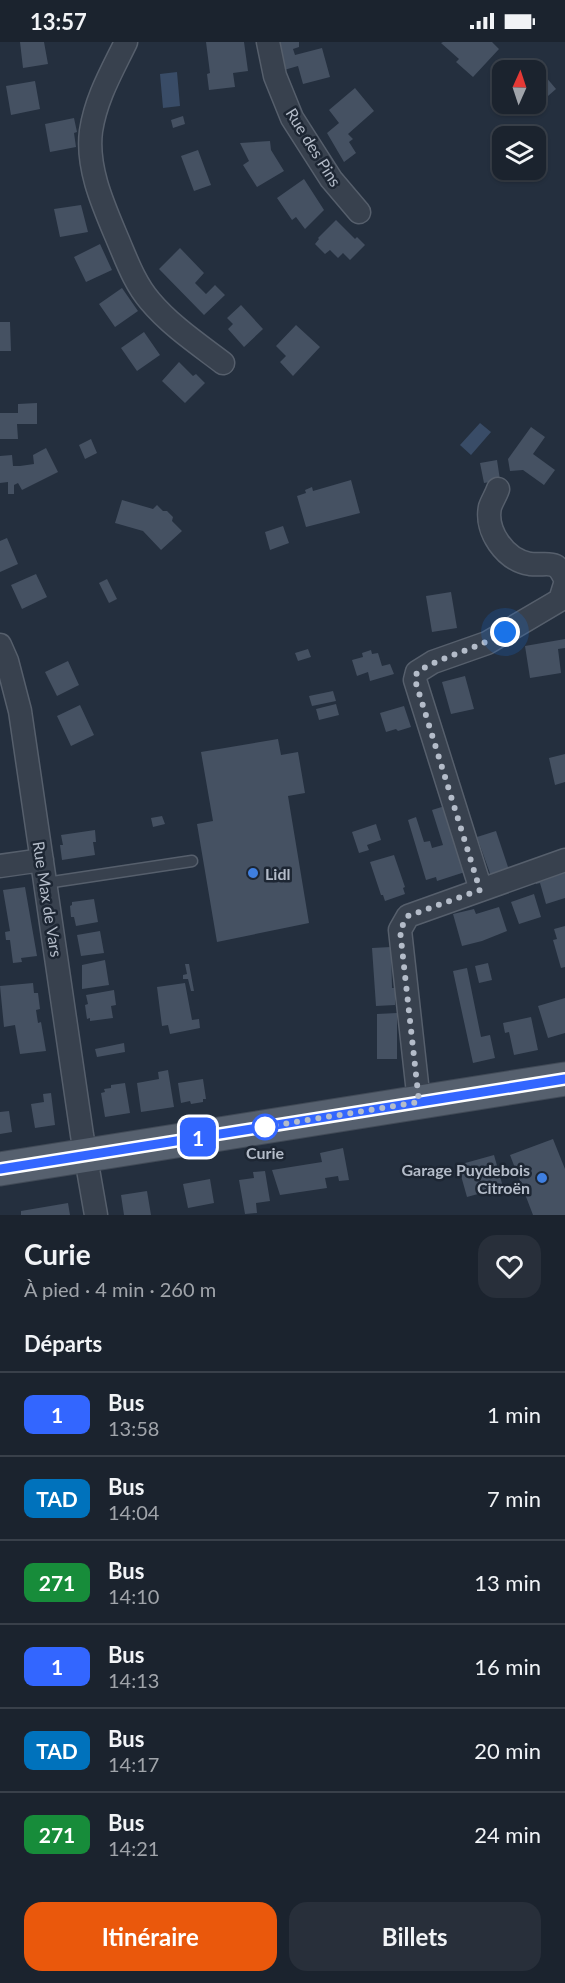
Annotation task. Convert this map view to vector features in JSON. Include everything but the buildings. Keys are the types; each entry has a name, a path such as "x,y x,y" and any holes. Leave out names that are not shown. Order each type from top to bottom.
{"main road":[{"path":"0,1169 565,1078"}],"street":[{"path":"126,42 99,98 91,132 92,163 101,198 133,275 149,301 185,334 223,363"},
{"name":"Rue des Pins","path":"268,42 275,76 292,118 331,179 359,212"},
{"path":"498,489 490,508 493,536 503,549 515,558 529,564 550,563 561,570 565,579"},
{"path":"480,890 415,680 417,672 433,662 487,643 560,600 565,584"},
{"name":"Rue Max de Vars","path":"0,645 7,661 20,711 96,1215"},
{"path":"0,866 42,860"},
{"path":"419,1102 400,930 408,916 565,860"}],"lane":[{"path":"46,884 192,861"}],"water":[{"path":"177,72 180,106 163,108 160,74"},
{"path":"480,423 491,432 471,455 460,445"}],"bus line":[{"name":"1","path":"0,1169 565,1079"}],"place":[{"name":"Lidl","path":"253,873"},
{"name":"Curie","path":"265,1127"},
{"name":"Garage Puydebois Citroën","path":"542,1178"}],"route":[{"path":"265,1127 419,1102 400,930 408,916 480,890 415,680 417,672 433,662 487,643 505,632"}]}
